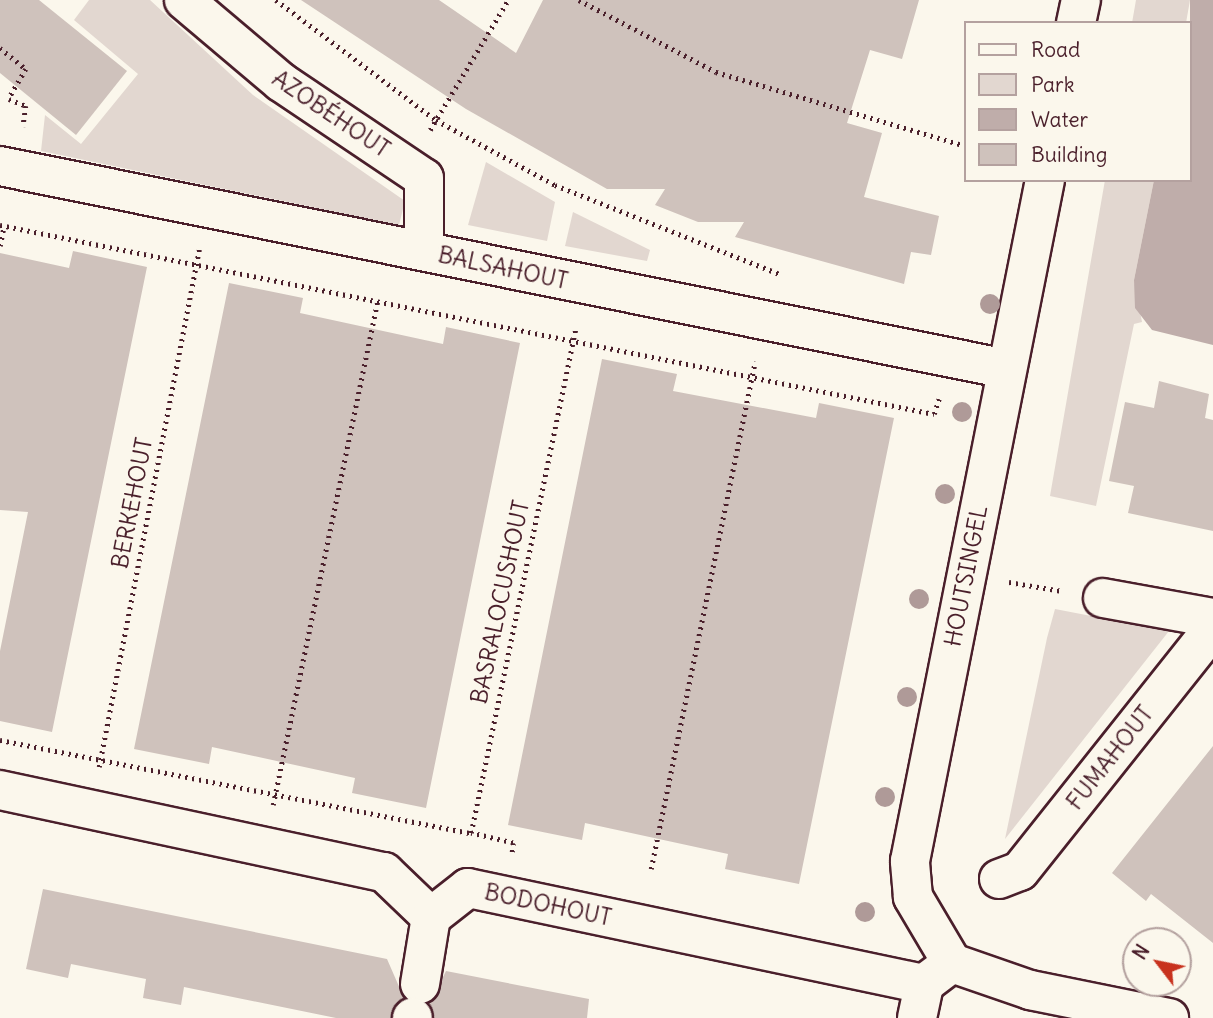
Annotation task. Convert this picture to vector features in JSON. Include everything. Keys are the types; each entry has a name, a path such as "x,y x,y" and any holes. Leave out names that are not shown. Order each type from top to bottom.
{"street":[{"name":"AZOBÉHOUT","path":"184,0 281,82 424,178 424,251"},
{"path":"1076,21 1081,0"},
{"name":"BALSAHOUT","path":"0,166 1007,369"},
{"name":"HOUTSINGEL","path":"931,989 913,897 910,861 1045,182"},
{"path":"1103,598 1213,618"},
{"name":"FUMAHOUT","path":"999,879 1020,871 1213,628"},
{"path":"0,790 92,806 384,872 431,918 415,1006"},
{"name":"BODOHOUT","path":"431,918 468,888 931,989 1030,990 1169,1018"}],"path":[{"path":"275,0 436,120 555,185 788,276"},
{"path":"408,167 508,0"},
{"path":"579,0 716,72 964,145"},
{"path":"0,48 26,69 9,99 26,106 22,134"},
{"name":"BERKEHOUT","path":"92,806 207,208"},
{"path":"0,246 2,225 196,261 934,414 951,358"},
{"name":"BASRALOCUSHOUT","path":"471,832 584,285"},
{"path":"265,843 378,299"},
{"path":"651,869 764,321"},
{"path":"1008,582 1103,598"},
{"path":"0,740 274,796 471,832 513,843 505,894"}],"green space":[{"path":"89,0 150,0 253,95 405,201 399,225 41,151 45,115 81,144 138,74 74,20"},
{"path":"1136,0 1190,0 1186,21 1132,21"},
{"path":"486,162 555,202 547,241 468,225"},
{"path":"1105,182 1154,182 1134,280 1142,322 1134,324 1096,506 1050,496"},
{"path":"573,212 650,250 647,261 565,246"},
{"path":"1055,609 1169,631 1005,839 1047,638"}],"water":[{"path":"1190,0 1213,0 1213,345 1152,330 1135,308 1134,280 1154,182 1192,182"}],"building":[{"path":"0,0 39,0 127,71 76,135 0,73"},
{"path":"301,0 439,0 516,53 543,0 919,0 902,59 870,50 847,123 882,133 864,197 939,216 931,255 911,252 904,284 735,237 744,222 698,222 655,205 665,189 607,189 466,109"},
{"path":"73,251 147,267 52,732 0,721 0,651 28,512 0,510 0,253 69,268"},
{"path":"229,283 303,298 300,313 443,344 446,327 520,343 426,808 352,793 355,778 212,747 209,764 134,749"},
{"path":"602,359 677,374 673,391 816,418 819,403 894,418 799,884 725,869 728,854 585,823 582,840 508,825"},
{"path":"1159,381 1209,394 1205,418 1213,420 1213,531 1128,513 1134,486 1109,481 1125,402 1154,408"},
{"path":"1213,746 1213,943 1151,894 1146,901 1112,873"},
{"path":"43,889 387,959 404,998 391,1018 336,1018 184,987 181,1005 143,998 146,979 71,964 68,978 26,969"},
{"path":"446,971 589,999 587,1018 434,1018 430,1003"}]}
